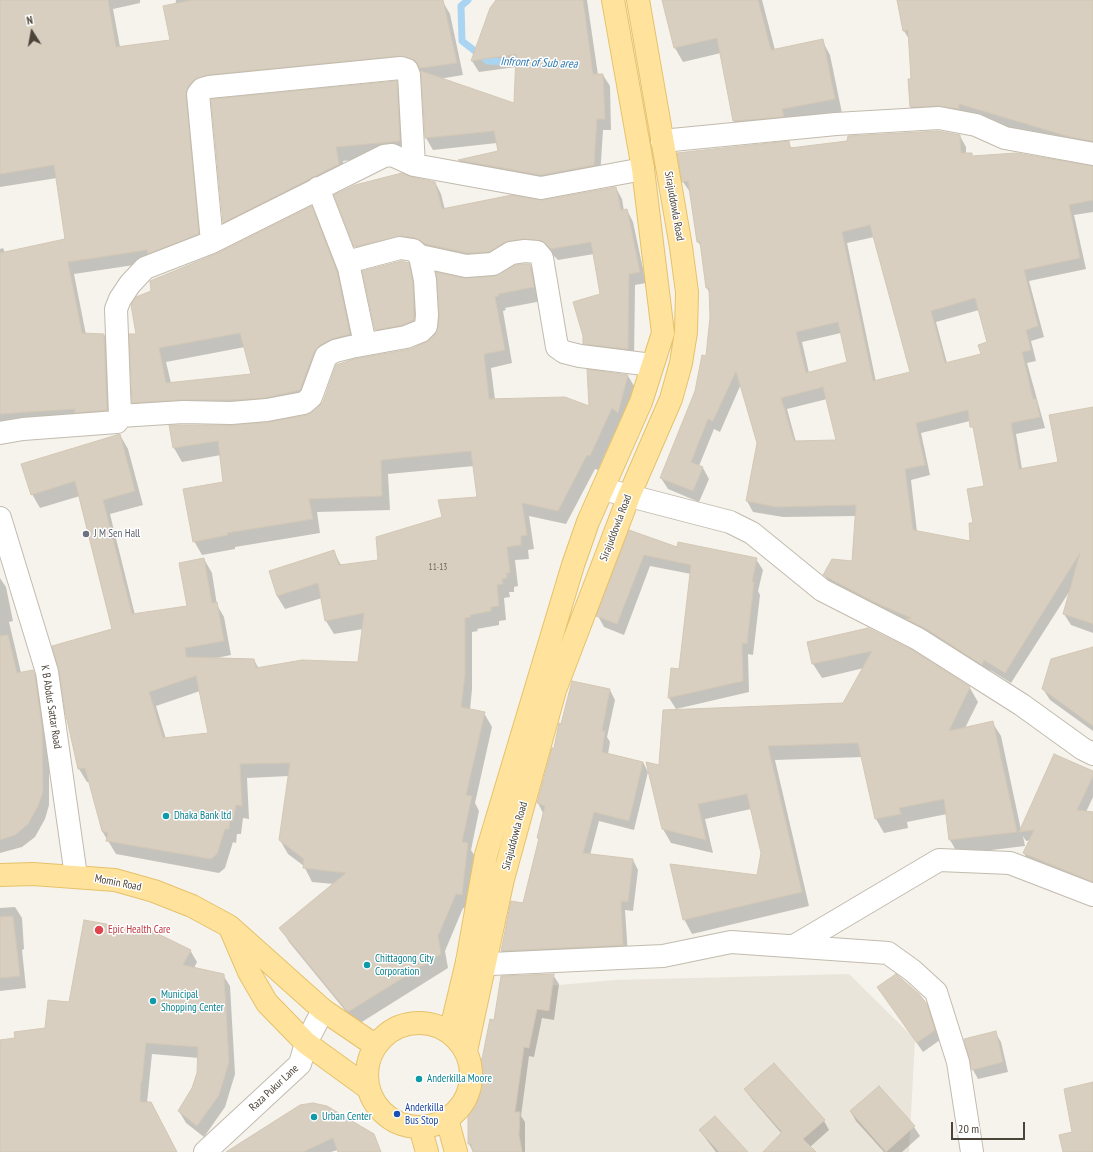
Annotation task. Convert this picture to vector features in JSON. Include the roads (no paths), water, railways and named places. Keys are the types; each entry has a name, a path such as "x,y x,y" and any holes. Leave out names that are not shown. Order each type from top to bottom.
{"main road":[{"name":"Sirajuddowla Road","path":"466,1051 486,855 573,565 640,402 663,333 643,169 613,0"},
{"name":"Sirajuddowla Road","path":"450,1033 503,878 555,690 629,496 671,399 681,363 686,332 687,292 638,0"},
{"name":"Momin Road","path":"0,875 33,874 115,880 154,891 192,906 229,926 323,1010 376,1046"},
{"path":"229,926 248,972 267,1003 306,1043 368,1088"},
{"path":"418,1023 434,1026 450,1033 466,1051 470,1065 470,1081 467,1096 458,1109 447,1119 434,1125 420,1127 406,1125 394,1120 382,1112 374,1101 368,1088 367,1074 369,1060 376,1046 387,1034 401,1026 418,1023"},
{"path":"447,1119 456,1152"},
{"path":"420,1127 427,1152"}],"street":[{"path":"212,242 198,94 202,89 209,87 401,68 407,70 409,75 414,165"},
{"path":"662,141 836,124 939,118 976,125 1004,138 1093,154"},
{"path":"0,433 23,429 110,424 117,422 120,416 116,309 120,299 130,284 145,268 212,242 384,156 392,155 414,165 541,188 643,169"},
{"path":"318,188 347,262 365,344"},
{"path":"347,262 400,248 413,250 420,256 466,266 493,264 510,253 526,251 537,252 542,258 557,347 564,352 580,356 652,365"},
{"path":"120,416 183,412 230,413 293,407 304,404 311,397 326,356 335,351 406,336 421,331 426,326 427,315 425,287 420,256"},
{"path":"603,489 730,522 752,533 822,590 918,639 1022,705 1083,749 1093,754"},
{"name":"K B Abdus Sattar Road","path":"0,518 47,672 76,876"},
{"path":"794,946 939,860 1010,862 1093,895"},
{"path":"475,962 491,964 663,956 731,942 888,953 913,971 936,992 958,1062 972,1152"},
{"name":"Raza Pukur Lane","path":"205,1152 300,1064 306,1043 323,1010"}],"waterway":[{"name":"Infront of Sub area","path":"468,0 461,6 462,41 488,61 524,63"}],"place":[{"name":"J M Sen Hall","path":"86,534"},
{"name":"Dhaka Bank ltd","path":"166,816"},
{"name":"Epic Health Care","path":"99,930"},
{"name":"Chittagong City Corporation","path":"367,965"},
{"name":"Municipal Shopping Center","path":"153,1001"},
{"name":"Anderkilla Moore","path":"419,1079"},
{"name":"Anderkilla Bus Stop","path":"397,1114"},
{"name":"Urban Center","path":"314,1117"}]}
